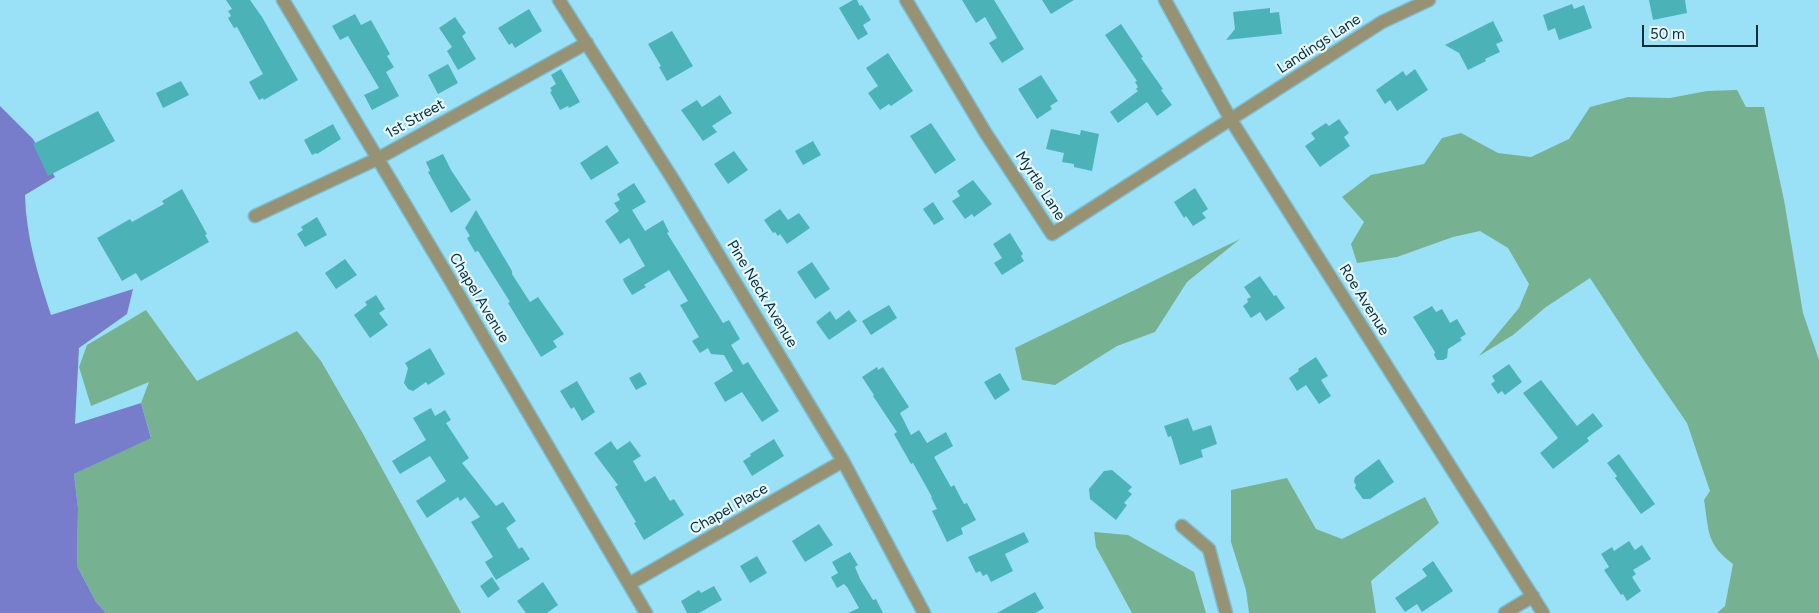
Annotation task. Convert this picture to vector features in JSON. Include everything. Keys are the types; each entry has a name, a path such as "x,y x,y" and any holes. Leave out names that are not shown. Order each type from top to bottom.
{"street":[{"name":"Chapel Avenue","path":"283,0 646,613"},
{"name":"Pine Neck Avenue","path":"559,0 674,180 843,461 924,613"},
{"name":"Myrtle Lane","path":"906,0 985,132 1052,234 1231,120"},
{"name":"Roe Avenue","path":"1165,0 1231,120 1543,613"},
{"name":"Landings Lane","path":"1231,120 1382,22 1428,0"},
{"name":"1st Street","path":"255,216 377,159 586,44"},
{"name":"Chapel Place","path":"629,584 843,461"},
{"path":"1182,526 1209,549 1226,613"},
{"path":"1505,613 1533,596"}],"green space":[{"path":"1737,90 1746,107 1764,107 1784,200 1803,313 1819,360 1819,613 1717,613 1725,606 1733,564 1718,550 1710,536 1704,500 1710,491 1687,423 1590,278 1546,307 1513,335 1479,356 1519,308 1529,284 1508,248 1480,231 1453,237 1397,257 1357,263 1351,244 1364,222 1342,197 1371,175 1424,164 1442,138 1461,133 1498,153 1531,157 1569,139 1590,107 1628,97 1670,98 1707,91"},
{"path":"1240,239 1187,282 1155,332 1117,346 1055,385 1022,380 1015,348"},
{"path":"146,310 197,381 297,331 321,361 461,613 106,613 96,602 77,566 78,508 74,474 151,437 141,403 149,382 91,406 79,367 87,345"},
{"path":"1287,478 1316,529 1342,539 1425,497 1439,523 1371,581 1376,613 1249,613 1246,590 1231,542 1231,490"},
{"path":"1094,532 1128,535 1194,572 1206,613 1132,613 1096,547"}],"water":[{"path":"0,106 33,139 55,177 25,195 30,241 51,315 133,289 127,314 79,348 75,424 141,403 151,438 74,474 78,508 77,566 96,602 106,613 0,613"}],"building":[{"path":"226,0 250,0 262,17 298,80 264,100 263,98 259,100 249,82 263,74 237,27 234,28 228,18 231,16 228,11 232,9"},
{"path":"853,0 857,0 860,6 862,5 871,20 863,25 868,34 858,40 839,8"},
{"path":"962,0 994,0 1024,49 1002,63 989,43 997,38 985,17 976,23"},
{"path":"1042,0 1074,0 1051,14"},
{"path":"1649,0 1685,0 1687,13 1653,20"},
{"path":"1572,4 1574,9 1584,5 1592,28 1559,40 1555,28 1548,31 1543,15"},
{"path":"1270,8 1270,13 1279,12 1282,34 1226,40 1235,29 1233,12"},
{"path":"529,9 542,31 515,48 512,43 509,45 498,28"},
{"path":"355,14 361,25 371,20 390,54 387,56 394,67 386,72 399,96 372,110 364,95 379,88 348,36 340,40 332,26"},
{"path":"455,17 466,33 462,36 476,59 458,70 447,51 452,47 439,28"},
{"path":"1493,21 1503,41 1496,44 1500,52 1468,70 1459,53 1445,45"},
{"path":"1121,24 1172,105 1157,116 1147,102 1118,123 1110,112 1138,91 1135,82 1137,81 1105,35"},
{"path":"672,31 693,66 667,81 659,67 661,66 648,44"},
{"path":"888,53 913,91 891,106 889,104 880,110 868,93 878,86 866,68"},
{"path":"448,64 458,83 438,94 428,75"},
{"path":"561,69 580,102 560,110 550,92 552,91 550,88 556,84 551,75"},
{"path":"1415,69 1428,90 1397,111 1390,100 1385,104 1376,90 1403,71 1406,76"},
{"path":"1041,75 1058,101 1050,106 1052,109 1037,119 1018,89"},
{"path":"181,81 189,95 163,108 156,93"},
{"path":"720,95 732,113 712,126 717,132 703,141 681,110 697,100 702,107"},
{"path":"98,111 115,141 48,176 33,144"},
{"path":"1339,119 1349,133 1344,137 1350,146 1320,167 1305,146 1315,139 1311,133 1326,123 1329,126"},
{"path":"931,123 956,160 935,174 910,136"},
{"path":"333,124 341,139 317,154 312,155 304,140"},
{"path":"1051,129 1080,135 1081,130 1099,134 1092,171 1074,167 1074,164 1062,162 1064,153 1046,149"},
{"path":"813,141 821,155 803,165 795,151"},
{"path":"607,145 619,163 591,180 580,163"},
{"path":"734,151 748,170 728,184 714,164"},
{"path":"443,154 471,200 451,213 428,172 430,171 426,162"},
{"path":"973,180 992,204 974,217 972,214 965,219 952,201 960,196 957,191"},
{"path":"634,183 646,202 632,210 645,231 663,220 669,232 667,233 723,323 729,320 740,339 731,345 743,365 748,362 779,411 762,422 742,392 725,402 714,383 733,371 724,355 711,354 708,348 700,353 692,341 699,337 680,305 688,301 669,270 644,285 646,287 632,295 624,282 623,279 645,266 629,238 620,244 605,221 619,211 614,203 620,200 617,194"},
{"path":"1195,188 1208,209 1202,213 1206,218 1193,226 1186,216 1184,218 1174,202"},
{"path":"182,189 207,234 205,235 209,242 141,281 136,273 122,281 97,238 130,219 132,222 164,204 162,201"},
{"path":"933,202 944,219 934,225 923,209"},
{"path":"780,209 788,220 799,213 810,228 787,244 780,234 778,236 775,232 773,233 764,220"},
{"path":"476,210 530,302 538,297 564,334 553,341 557,347 541,357 508,303 510,302 478,251 475,252 467,238 470,236 465,228"},
{"path":"317,217 327,235 305,247 297,234 303,230 301,227"},
{"path":"1010,233 1023,254 1021,256 1024,261 1002,275 994,263 1002,258 993,244"},
{"path":"345,259 357,275 336,289 325,273"},
{"path":"812,262 830,289 815,299 797,272"},
{"path":"1260,276 1285,308 1266,321 1260,312 1251,318 1243,306 1248,302 1247,299 1251,297 1244,287"},
{"path":"376,295 385,309 379,313 388,325 370,338 354,315 367,305 365,302"},
{"path":"889,305 897,318 871,335 862,321"},
{"path":"1432,306 1436,312 1442,309 1450,323 1457,319 1466,334 1460,338 1462,340 1448,349 1447,358 1443,360 1437,360 1434,355 1435,352 1413,317"},
{"path":"849,310 857,321 829,340 816,322 830,311 836,320"},
{"path":"430,348 445,374 428,385 426,382 413,391 408,389 404,383 408,368 405,363"},
{"path":"1316,357 1328,376 1321,380 1331,396 1319,404 1306,385 1297,391 1289,378 1299,371 1298,369"},
{"path":"1509,364 1522,382 1505,395 1502,391 1498,394 1491,384 1495,381 1492,376"},
{"path":"877,367 878,370 883,367 909,407 900,413 911,435 919,430 927,443 946,432 953,446 934,457 951,487 954,485 964,504 967,503 976,520 961,528 963,534 947,542 932,511 937,509 932,497 894,434 897,432 862,377"},
{"path":"640,372 647,384 636,390 629,378"},
{"path":"1000,373 1010,390 995,400 984,382"},
{"path":"1541,380 1577,426 1593,413 1603,426 1587,438 1589,441 1553,469 1540,453 1558,438 1523,393"},
{"path":"577,381 595,412 582,421 574,407 571,409 560,391"},
{"path":"431,408 435,416 445,410 451,420 446,423 469,458 462,463 496,506 503,502 516,521 506,528 519,549 522,547 530,559 496,580 485,562 493,557 471,522 480,517 465,497 460,501 458,497 427,518 416,501 446,481 430,456 400,474 392,461 426,440 413,418"},
{"path":"1188,418 1193,431 1211,425 1217,444 1201,450 1203,457 1180,465 1171,436 1168,437 1164,426"},
{"path":"774,439 784,456 752,476 743,461 751,456 750,454"},
{"path":"611,441 617,450 630,441 641,456 633,461 645,482 655,476 670,501 674,499 684,515 644,540 634,523 636,522 615,487 618,485 594,453"},
{"path":"1619,454 1655,504 1641,514 1615,478 1617,476 1607,463"},
{"path":"1379,459 1394,482 1370,499 1363,499 1355,488 1355,477"},
{"path":"1112,470 1132,487 1128,491 1132,494 1124,503 1127,505 1116,520 1090,499 1089,489 1104,471"},
{"path":"819,524 833,545 805,562 792,541"},
{"path":"1024,532 1029,542 1005,554 1013,571 991,582 987,574 983,576 980,571 976,573 968,557"},
{"path":"1629,541 1635,550 1642,545 1651,559 1633,570 1636,574 1632,577 1641,591 1627,601 1604,570 1609,567 1601,554 1612,547 1614,551"},
{"path":"850,552 858,565 855,567 860,579 873,600 876,599 883,613 848,613 859,608 847,587 844,584 837,588 831,577 838,573 832,562"},
{"path":"757,556 767,573 750,583 740,566"},
{"path":"1433,561 1453,591 1422,612 1417,604 1405,612 1395,598 1427,576 1422,569"},
{"path":"492,577 500,589 488,598 480,586"},
{"path":"543,582 558,605 547,613 526,613 517,601"},
{"path":"714,586 722,600 699,613 687,613 681,601 699,590 701,593"},
{"path":"1035,592 1044,608 1035,613 997,613"}]}
